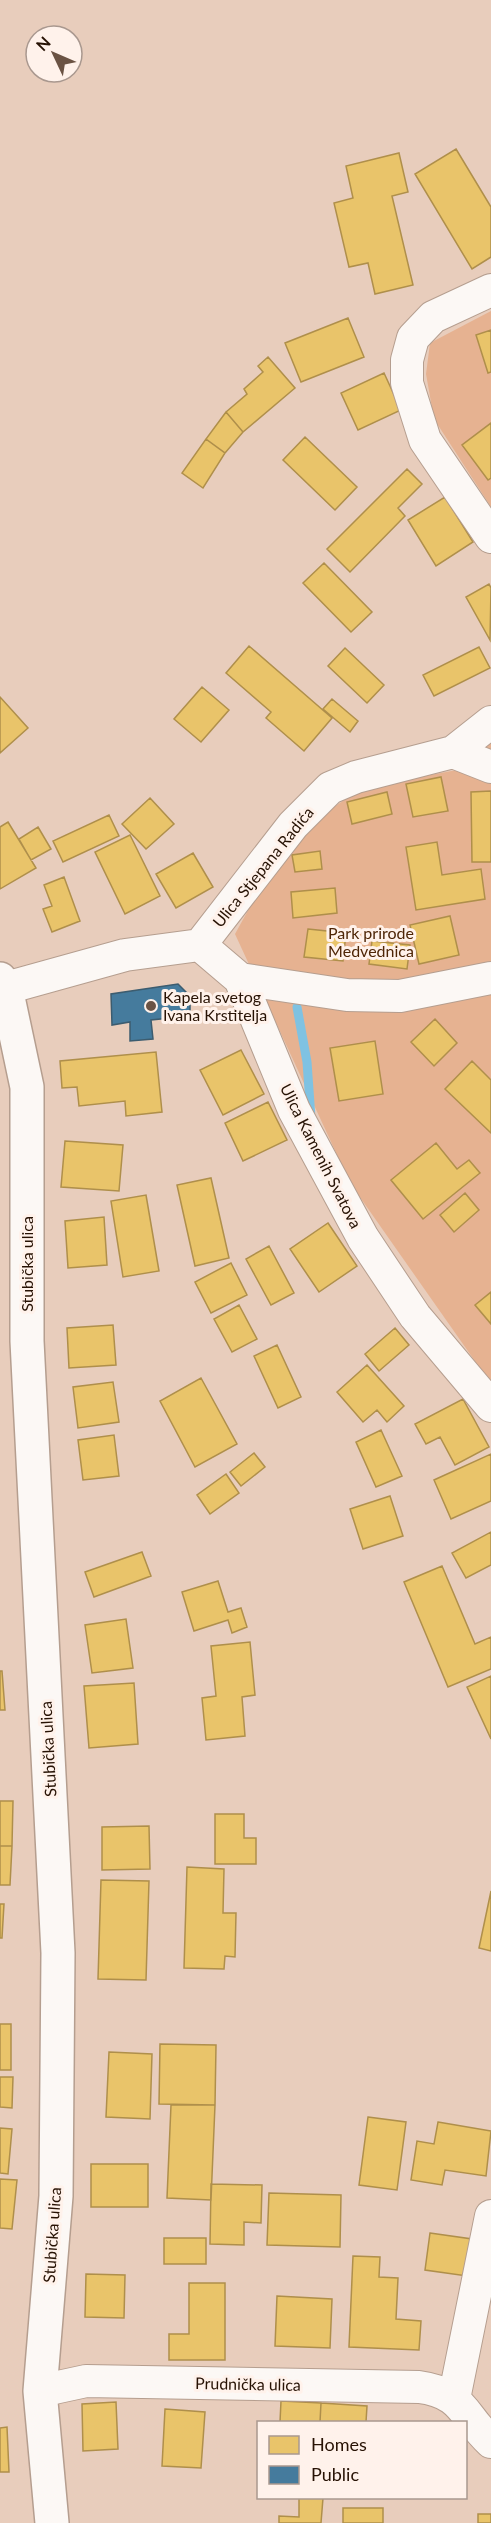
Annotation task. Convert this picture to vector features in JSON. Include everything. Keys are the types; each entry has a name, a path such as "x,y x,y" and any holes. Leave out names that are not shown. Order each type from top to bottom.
{"main road":[{"name":"Stubička ulica","path":"3,984 27,1087 27,1341 58,1953 56,2196 40,2391 52,2523"}],"street":[{"path":"491,290 433,317 413,338 407,360 407,383 425,440 491,537"},
{"name":"Ulica Stjepana Radića","path":"200,945 293,825 330,788 356,777 453,752 491,722"},
{"path":"453,752 491,767"},
{"path":"3,984 125,956 200,945"},
{"name":"Ulica Kamenih Svatova","path":"200,945 240,979 294,1110 363,1238 415,1316 491,1406"},
{"path":"240,979 346,995 400,996 491,978"},
{"path":"454,2399 491,2216"},
{"name":"Prudnička ulica","path":"40,2391 86,2381 407,2387 440,2390 454,2399 491,2442"}],"green space":[{"path":"491,311 491,507 434,419 426,374 430,343"},
{"name":"Park prirode Medvednica","path":"491,737 491,1384 350,1183 235,934 262,885 324,814 353,794 383,784 462,769"}],"building: Homes":[{"path":"456,149 491,207 491,257 472,269 415,174"},
{"path":"399,153 408,192 392,196 413,285 375,294 368,263 349,267 334,203 353,198 346,166"},
{"path":"348,318 364,357 301,382 285,343"},
{"path":"491,330 491,372 488,373 476,335"},
{"path":"268,357 295,388 243,432 226,412 247,394 244,389 263,372 258,366"},
{"path":"384,373 401,410 358,430 341,393"},
{"path":"226,412 243,432 225,453 206,439"},
{"path":"491,423 491,478 488,480 462,445"},
{"path":"305,437 357,487 335,510 283,460"},
{"path":"206,439 225,453 203,488 182,473"},
{"path":"407,469 422,484 398,508 405,516 350,572 327,549"},
{"path":"445,497 473,542 436,566 408,520"},
{"path":"324,563 372,612 351,632 303,583"},
{"path":"489,584 491,588 490,640 466,597"},
{"path":"249,646 332,718 304,751 266,718 271,712 226,673"},
{"path":"479,647 490,668 434,696 423,675"},
{"path":"345,648 384,685 367,703 328,666"},
{"path":"202,687 229,710 201,742 174,719"},
{"path":"0,697 28,728 0,753"},
{"path":"332,699 358,721 350,732 323,709"},
{"path":"441,777 448,811 413,817 406,784"},
{"path":"491,791 491,862 472,862 471,792"},
{"path":"387,792 392,814 352,824 347,802"},
{"path":"150,798 174,824 146,849 122,824"},
{"path":"109,815 119,836 63,862 53,841"},
{"path":"8,822 36,868 0,889 0,827"},
{"path":"38,827 51,849 31,860 19,839"},
{"path":"130,835 160,896 125,914 95,852"},
{"path":"437,842 442,875 481,869 485,899 416,910 406,847"},
{"path":"320,851 322,869 295,872 292,855"},
{"path":"193,853 213,887 176,908 156,874"},
{"path":"64,877 80,921 52,932 43,909 52,906 44,885"},
{"path":"335,888 337,913 293,918 291,892"},
{"path":"450,916 459,955 419,964 410,925"},
{"path":"308,929 346,933 343,961 304,957"},
{"path":"372,941 410,945 407,969 369,964"},
{"path":"435,1019 457,1043 434,1066 411,1042"},
{"path":"375,1041 383,1094 339,1101 330,1048"},
{"path":"241,1050 264,1094 223,1115 200,1070"},
{"path":"156,1052 162,1112 126,1116 125,1101 79,1106 77,1087 62,1088 60,1061"},
{"path":"472,1061 491,1080 491,1133 445,1089"},
{"path":"268,1102 287,1140 243,1161 225,1123"},
{"path":"65,1141 123,1145 119,1191 61,1187"},
{"path":"436,1143 457,1169 469,1160 480,1173 423,1219 391,1180"},
{"path":"211,1178 229,1258 195,1266 177,1185"},
{"path":"465,1193 479,1210 454,1232 440,1215"},
{"path":"146,1195 159,1271 123,1277 111,1201"},
{"path":"104,1217 107,1265 68,1268 65,1221"},
{"path":"328,1223 357,1266 319,1292 290,1249"},
{"path":"269,1246 294,1293 271,1305 246,1259"},
{"path":"231,1263 247,1295 211,1313 195,1282"},
{"path":"491,1292 491,1324 475,1305"},
{"path":"239,1305 257,1339 232,1352 214,1319"},
{"path":"113,1325 116,1365 69,1368 67,1328"},
{"path":"395,1328 409,1345 379,1371 365,1354"},
{"path":"277,1345 301,1397 278,1408 254,1356"},
{"path":"367,1365 404,1406 387,1422 377,1410 363,1422 337,1392"},
{"path":"201,1378 237,1444 195,1467 160,1401"},
{"path":"113,1382 119,1422 78,1428 73,1387"},
{"path":"463,1399 489,1447 455,1465 440,1437 426,1444 415,1424"},
{"path":"381,1430 402,1476 376,1487 356,1442"},
{"path":"114,1435 119,1476 83,1480 78,1440"},
{"path":"254,1453 265,1467 241,1486 230,1472"},
{"path":"491,1454 491,1501 451,1519 434,1480"},
{"path":"226,1474 239,1493 210,1514 197,1495"},
{"path":"390,1496 403,1536 363,1549 350,1509"},
{"path":"491,1532 491,1565 466,1578 452,1553"},
{"path":"142,1552 151,1576 94,1597 85,1572"},
{"path":"442,1566 475,1644 491,1637 491,1669 448,1687 404,1582"},
{"path":"218,1581 228,1612 241,1608 247,1627 232,1633 228,1620 194,1631 182,1592"},
{"path":"126,1619 133,1668 92,1673 85,1625"},
{"path":"250,1642 255,1695 242,1697 245,1736 206,1740 202,1698 216,1696 211,1646"},
{"path":"0,1671 2,1671 5,1710 0,1710"},
{"path":"491,1676 491,1739 467,1687"},
{"path":"134,1683 138,1744 89,1748 84,1686"},
{"path":"0,1801 13,1801 12,1846 0,1846"},
{"path":"215,1814 244,1814 244,1838 256,1838 256,1864 215,1864"},
{"path":"149,1826 150,1869 102,1870 102,1827"},
{"path":"0,1846 12,1846 10,1885 0,1885"},
{"path":"187,1867 224,1869 223,1913 236,1913 235,1957 225,1956 224,1969 184,1968"},
{"path":"101,1880 149,1881 146,1980 98,1979"},
{"path":"491,1891 491,1951 479,1948"},
{"path":"0,1904 4,1904 2,1938 0,1938"},
{"path":"0,2024 11,2024 11,2070 0,2070"},
{"path":"160,2044 216,2045 215,2105 159,2104"},
{"path":"109,2052 152,2054 150,2119 106,2117"},
{"path":"0,2077 13,2077 12,2108 0,2107"},
{"path":"171,2105 215,2105 211,2200 167,2198"},
{"path":"368,2117 406,2122 397,2190 359,2185"},
{"path":"438,2122 491,2131 486,2176 445,2170 442,2185 411,2180 417,2141 434,2144"},
{"path":"0,2128 12,2129 8,2174 0,2173"},
{"path":"91,2164 148,2164 148,2207 91,2207"},
{"path":"0,2179 17,2180 12,2229 0,2228"},
{"path":"211,2184 262,2185 261,2223 244,2222 244,2245 210,2244"},
{"path":"269,2193 341,2195 340,2247 267,2245"},
{"path":"430,2233 472,2239 467,2276 425,2270"},
{"path":"164,2238 206,2238 206,2264 164,2264"},
{"path":"353,2256 380,2257 379,2277 398,2278 396,2319 421,2321 419,2350 349,2347"},
{"path":"86,2274 125,2275 124,2318 85,2317"},
{"path":"189,2283 225,2283 225,2360 169,2360 169,2334 189,2334"},
{"path":"277,2296 332,2299 330,2348 275,2346"},
{"path":"281,2401 321,2403 320,2421 280,2421"},
{"path":"116,2402 118,2449 83,2451 82,2404"},
{"path":"321,2403 367,2406 366,2421 320,2421"},
{"path":"165,2409 205,2412 201,2468 162,2466"},
{"path":"7,2427 9,2472 0,2472 0,2428"},
{"path":"299,2499 323,2499 321,2523 279,2523 279,2516 299,2517"},
{"path":"343,2508 383,2508 383,2523 343,2523"},
{"path":"478,2514 491,2514 491,2523 478,2523"}],"building: Public":[{"name":"Kapela svetog Ivana Krstitelja","path":"178,984 190,996 190,1016 151,1020 153,1039 130,1041 130,1022 112,1025 111,994"}],"waterway":[{"path":"297,1007 307,1062 311,1118"}],"place":[{"name":"Kapela svetog Ivana Krstitelja","path":"151,1006"}]}
